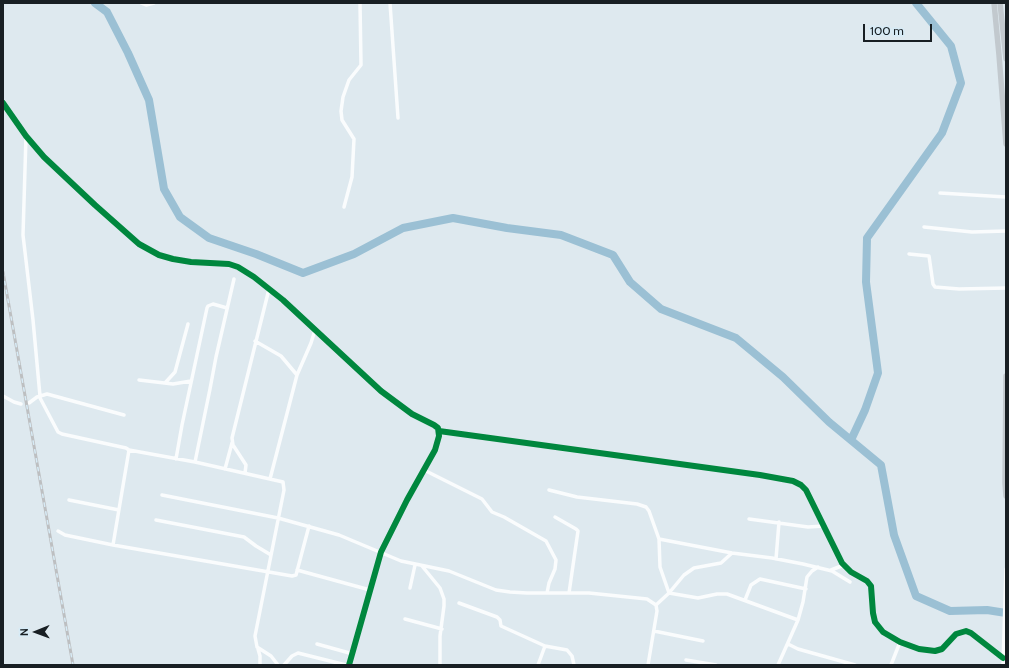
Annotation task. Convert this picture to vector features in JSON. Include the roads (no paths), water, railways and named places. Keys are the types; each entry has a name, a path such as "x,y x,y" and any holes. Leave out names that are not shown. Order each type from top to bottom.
{"main road":[{"path":"994,3 1006,144"},
{"path":"1000,3 1003,12 1006,58"},
{"path":"1006,376 1006,496"}],"street":[{"path":"141,3 146,5 154,3"},
{"path":"344,206 352,177 354,139 342,120 341,111 343,97 349,80 361,65 362,16 360,3"},
{"path":"390,3 398,118"},
{"path":"3,103 26,136 44,157 121,229 147,250 173,259 233,265 238,267 254,277 268,289 381,391 412,414 434,425 439,432 438,444 407,500 382,552 349,665"},
{"path":"26,136 23,235 40,396 58,432 126,448 129,450 195,462 283,482 284,485 278,518 256,628 256,643 260,656 260,665"},
{"path":"940,193 1006,197"},
{"path":"924,227 972,232 1006,231"},
{"path":"909,254 929,256 933,284 936,287 959,289 1006,288"},
{"path":"195,462 216,357 234,279"},
{"path":"225,469 268,289"},
{"path":"176,459 207,308 210,304 213,304 227,308"},
{"path":"165,383 175,372 188,324"},
{"path":"270,479 297,375 312,343 315,330"},
{"path":"255,341 281,356 297,375"},
{"path":"139,380 178,384 191,381"},
{"path":"30,403 40,396 48,394 124,415"},
{"path":"3,396 14,402 22,404"},
{"path":"439,432 771,476 793,481 801,485 806,490 844,565 851,572 867,581 871,586 872,613 875,622 883,632 900,642 919,649 935,651 942,650 956,634 966,631 971,632 1003,658"},
{"path":"232,443 246,464 245,473"},
{"path":"113,545 129,450"},
{"path":"424,470 482,499 492,512 504,517 546,541 556,560 555,569 548,583 547,593"},
{"path":"549,490 589,499 643,505 649,511 659,539 660,567 669,593"},
{"path":"162,495 278,518 309,526 339,535 401,561 449,571 496,590 510,592 605,594 647,599 656,605 657,611 648,665"},
{"path":"68,500 119,510"},
{"path":"555,516 576,528 578,532 569,593"},
{"path":"749,519 815,527 824,526"},
{"path":"156,520 244,537 271,555"},
{"path":"776,558 779,522"},
{"path":"58,531 65,535 113,545 292,576 296,574 309,526"},
{"path":"659,539 732,553 776,558 818,567 831,570 850,582"},
{"path":"656,605 669,593 684,575 694,568 721,563 732,553"},
{"path":"410,588 415,565"},
{"path":"831,570 844,565"},
{"path":"422,566 442,593 444,606 440,665"},
{"path":"779,665 798,620 809,574 818,567"},
{"path":"1004,665 1006,569"},
{"path":"297,570 370,590"},
{"path":"745,600 751,585 760,579 806,589"},
{"path":"669,593 698,598 718,594 727,594 798,620"},
{"path":"459,603 497,617 500,620 501,626 545,646 567,650 570,652 574,665"},
{"path":"405,619 442,629"},
{"path":"654,631 703,641"},
{"path":"891,665 900,642"},
{"path":"317,644 353,654"},
{"path":"788,644 798,649 855,665"},
{"path":"538,665 545,646"},
{"path":"257,648 270,656 278,665"},
{"path":"284,665 292,656 298,653 346,665"},
{"path":"686,660 716,665"}],"waterway":[{"path":"95,3 107,12 128,53 149,100 164,189 180,217 209,238 256,254 303,273 354,254 403,228 453,218 507,228 561,235 613,255 630,282 661,309 736,338 783,377 829,422 881,465 894,535 916,596 950,611 987,610 1006,613"},
{"path":"851,440 865,410 878,373 866,282 867,238 942,133 961,83 951,46 916,3"}],"railway":[{"path":"3,272 73,665"}]}
